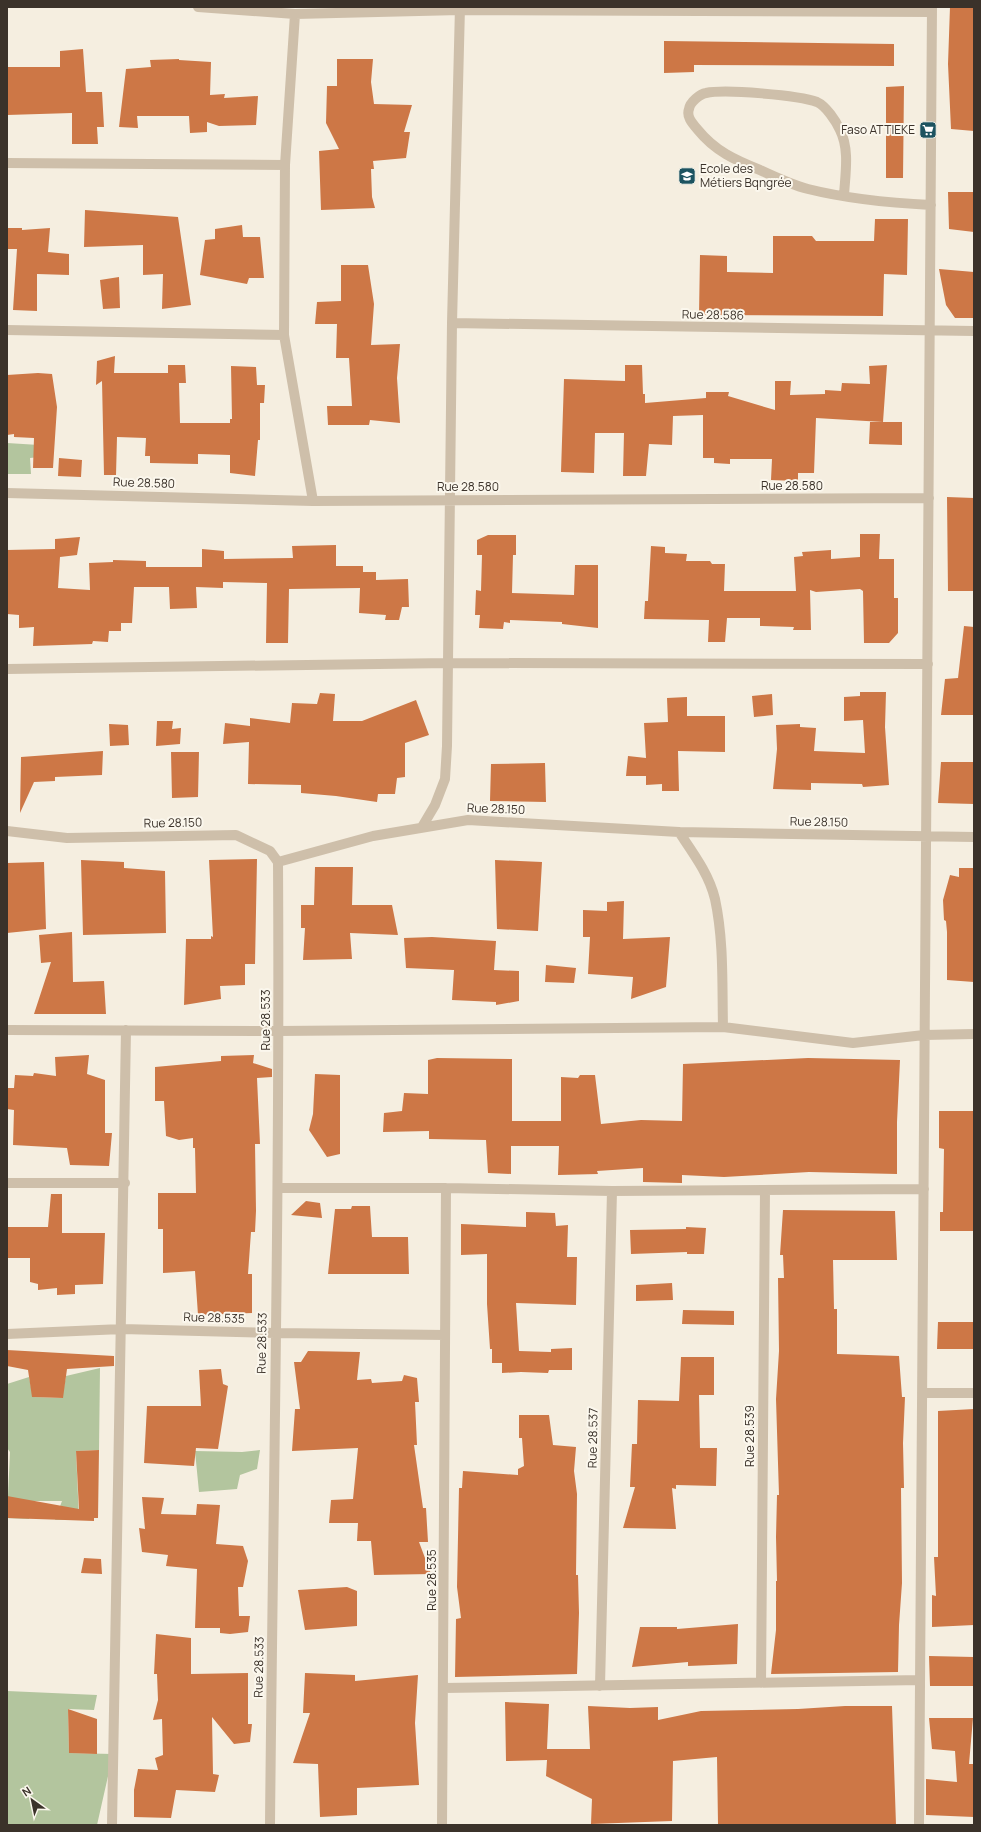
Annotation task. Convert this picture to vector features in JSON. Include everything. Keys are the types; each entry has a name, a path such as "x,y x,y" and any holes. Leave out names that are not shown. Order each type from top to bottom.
{"street":[{"path":"198,7 295,14 460,9 932,9 919,1825"},
{"path":"422,827 435,805 445,779 449,663 452,323 460,9"},
{"path":"295,14 285,165 284,335 313,501"},
{"path":"844,196 846,156 840,130 828,112 818,103 794,96 730,92 705,93 693,101 688,109 690,119 707,142 724,154 807,189 844,196 877,201 930,205"},
{"path":"7,164 285,165"},
{"name":"Rue 28.586","path":"452,323 974,331"},
{"path":"7,330 284,335"},
{"name":"Rue 28.580","path":"7,492 313,501 929,498"},
{"path":"7,669 449,663 928,664"},
{"name":"Rue 28.150","path":"7,831 67,838 236,835 270,851 278,862 373,836 468,820 679,832 974,837"},
{"path":"679,832 700,863 715,898 721,947 724,1027"},
{"name":"Rue 28.533","path":"270,1825 278,1188 278,862"},
{"path":"7,1030 279,1031 724,1027 853,1043 924,1035 974,1034"},
{"path":"112,1825 122,1329 126,1030"},
{"path":"7,1183 124,1184"},
{"path":"278,1188 446,1188 612,1191 924,1189"},
{"name":"Rue 28.535","path":"442,1825 446,1188"},
{"name":"Rue 28.539","path":"761,1683 765,1190"},
{"name":"Rue 28.537","path":"600,1686 612,1191"},
{"name":"Rue 28.535","path":"7,1334 122,1329 445,1335"},
{"path":"922,1393 974,1393"},
{"path":"444,1688 920,1680"}],"green space":[{"path":"7,443 39,445 40,457 30,458 31,474 7,474"},
{"path":"100,1368 99,1450 76,1451 79,1519 55,1520 62,1501 33,1501 29,1519 7,1518 10,1452 7,1448 7,1384 29,1377 33,1397 62,1398 66,1376"},
{"path":"260,1450 257,1469 240,1475 237,1489 199,1492 195,1451 242,1452"},
{"path":"7,1691 97,1695 94,1710 68,1709 69,1753 113,1754 97,1825 7,1825"}],"building":[{"path":"950,7 974,7 974,131 951,129 948,64"},
{"path":"664,41 894,44 894,66 694,65 694,72 664,73"},
{"path":"83,49 86,92 102,92 104,127 97,127 98,144 72,144 72,113 7,115 7,67 60,67 60,51"},
{"path":"179,59 211,62 210,95 225,94 224,98 258,96 256,125 219,126 207,122 207,132 190,133 189,116 137,116 138,128 119,127 126,69 151,67 150,60"},
{"path":"337,59 373,59 371,82 374,104 412,105 404,132 410,132 406,158 373,161 374,169 371,169 372,197 375,208 321,210 319,151 339,149 326,123 327,86 337,86"},
{"path":"904,86 903,178 886,178 886,87"},
{"path":"948,192 974,192 974,232 949,229"},
{"path":"85,210 178,217 191,305 162,309 163,274 143,275 143,245 84,247"},
{"path":"875,219 908,219 907,275 884,274 883,316 699,315 700,255 727,256 727,272 773,273 773,236 812,236 816,241 874,241"},
{"path":"242,225 243,237 260,237 264,278 249,278 247,284 200,275 205,240 215,239 215,229"},
{"path":"7,228 22,228 22,230 50,228 48,252 69,254 69,275 37,274 37,311 13,310 17,249 7,249"},
{"path":"341,265 368,265 374,304 371,345 400,344 397,378 400,423 370,420 369,425 328,425 327,406 352,406 349,358 336,358 337,324 315,324 317,302 341,301"},
{"path":"939,269 974,272 974,318 955,318 946,305"},
{"path":"119,277 120,308 103,309 100,280"},
{"path":"115,356 114,373 168,373 168,365 185,365 186,383 179,383 180,423 230,423 230,419 232,419 231,366 256,367 257,385 265,385 264,403 260,403 260,440 258,440 255,476 230,473 230,455 198,454 198,464 150,463 150,456 145,456 146,438 117,437 116,475 104,475 102,381 96,385 97,361"},
{"path":"625,365 642,365 643,394 645,394 645,403 706,398 706,392 729,392 728,396 775,410 775,381 791,381 790,395 825,394 825,390 841,391 842,383 870,384 869,366 887,365 883,422 816,418 814,473 798,473 798,481 771,480 772,459 730,459 730,464 714,463 714,458 703,458 703,415 673,416 672,445 649,444 646,476 623,476 624,433 595,433 594,473 561,472 564,379 625,381"},
{"path":"38,373 52,374 57,407 53,468 33,468 34,438 14,437 14,434 7,435 7,375"},
{"path":"870,422 902,422 902,445 869,444"},
{"path":"59,458 82,460 81,477 58,476"},
{"path":"947,497 974,498 974,591 948,591"},
{"path":"860,534 880,534 879,559 894,559 894,598 898,598 898,633 889,643 864,643 863,591 860,589 816,592 810,590 811,630 793,630 794,627 760,626 760,618 727,618 725,642 708,642 709,620 644,619 645,601 648,601 651,546 665,547 665,553 687,554 686,561 710,561 712,564 725,564 724,591 796,591 794,557 803,556 802,552 831,550 831,559 860,557"},
{"path":"488,535 516,535 516,555 513,555 512,593 574,595 575,565 598,565 598,628 562,624 562,622 510,620 510,623 504,622 503,629 479,628 480,615 475,615 476,590 481,591 482,555 477,555 477,540"},
{"path":"80,537 77,555 60,557 58,588 90,590 89,563 113,562 113,560 146,561 146,567 202,567 202,549 224,551 224,559 293,558 292,546 336,545 336,566 363,566 363,572 376,572 376,580 408,579 409,607 402,607 399,620 385,620 386,615 359,613 360,588 289,589 288,643 266,643 267,583 223,582 223,588 196,587 197,608 170,609 169,587 134,587 132,623 121,623 121,631 109,631 108,642 93,641 92,644 33,646 34,627 19,628 19,615 7,614 7,550 55,549 55,539"},
{"path":"964,626 974,627 974,715 941,715 945,679 958,678"},
{"path":"860,692 886,692 885,727 889,785 863,787 862,784 811,783 811,790 773,789 777,749 776,725 800,724 800,727 816,728 814,751 865,753 863,720 844,721 844,697 860,696"},
{"path":"320,693 335,694 333,721 362,721 416,700 429,735 405,743 405,777 397,778 395,794 378,794 377,802 301,793 301,785 248,784 249,742 223,744 225,723 250,726 250,718 290,723 292,703 317,704"},
{"path":"772,694 773,715 754,717 752,696"},
{"path":"687,697 687,716 725,716 725,752 678,751 679,791 662,791 662,784 646,785 646,776 626,776 628,756 646,758 644,723 668,722 667,698"},
{"path":"157,721 173,721 172,729 181,728 180,744 156,746"},
{"path":"109,724 128,725 129,745 110,746"},
{"path":"103,751 102,775 55,777 55,781 34,782 20,813 21,757"},
{"path":"171,752 199,752 198,797 172,798"},
{"path":"941,762 974,762 974,804 938,803"},
{"path":"545,763 546,802 490,801 491,764"},
{"path":"257,859 255,964 245,964 245,985 220,986 221,999 184,1005 186,939 211,939 211,936 213,937 209,860"},
{"path":"81,860 124,862 124,868 165,871 166,933 83,935"},
{"path":"495,860 542,862 538,931 497,929"},
{"path":"44,862 46,929 7,933 7,863"},
{"path":"315,867 353,867 352,905 392,905 398,935 350,933 352,959 303,960 305,928 301,928 301,905 314,905"},
{"path":"959,868 974,868 974,982 947,980 947,932 946,921 944,920 943,900 950,875 959,877"},
{"path":"624,901 623,939 670,937 666,987 631,999 633,977 588,974 590,937 583,937 583,910 607,911 607,902"},
{"path":"72,932 73,982 104,981 106,1014 34,1014 51,962 41,963 39,935"},
{"path":"432,937 496,941 494,970 519,971 519,1001 496,1005 496,1002 452,1000 454,970 406,968 404,938"},
{"path":"546,965 576,968 574,983 545,982"},
{"path":"89,1055 87,1074 105,1080 105,1133 112,1133 109,1166 70,1165 67,1148 13,1145 14,1110 7,1109 7,1088 14,1088 15,1075 33,1076 34,1073 56,1076 55,1057"},
{"path":"254,1055 253,1063 272,1069 272,1077 257,1078 260,1144 255,1144 255,1232 251,1232 248,1274 252,1274 252,1313 198,1315 195,1271 163,1273 163,1229 158,1229 158,1193 196,1193 195,1148 193,1148 193,1138 179,1140 166,1136 164,1101 155,1101 155,1067 221,1061 221,1056"},
{"path":"437,1058 512,1059 512,1121 561,1121 561,1077 578,1078 580,1075 595,1075 601,1124 641,1120 682,1121 683,1064 808,1058 900,1060 897,1122 897,1174 809,1172 724,1177 682,1175 682,1183 643,1182 643,1168 597,1171 598,1174 558,1175 559,1146 511,1146 511,1174 488,1173 486,1140 429,1139 429,1131 383,1132 384,1113 402,1111 404,1093 428,1094 428,1060"},
{"path":"315,1074 340,1075 340,1154 327,1157 309,1130 313,1114"},
{"path":"939,1111 974,1111 974,1231 940,1231 940,1212 943,1212 944,1149 939,1148"},
{"path":"51,1194 62,1194 62,1233 105,1233 103,1284 75,1285 75,1294 57,1295 57,1288 38,1290 38,1284 30,1282 30,1258 7,1258 7,1227 48,1227"},
{"path":"306,1201 320,1203 322,1218 291,1215"},
{"path":"352,1206 370,1206 372,1237 408,1237 409,1274 328,1274 335,1209 351,1209"},
{"path":"783,1210 895,1211 897,1260 833,1260 834,1309 837,1309 837,1354 899,1356 902,1397 905,1397 903,1443 904,1488 901,1488 902,1583 898,1672 771,1674 776,1630 776,1537 777,1495 779,1495 776,1399 779,1351 778,1278 784,1278 783,1255 780,1255"},
{"path":"526,1212 555,1213 556,1226 568,1225 567,1257 577,1257 576,1305 516,1303 519,1351 551,1352 551,1349 572,1348 572,1370 549,1370 548,1373 502,1373 502,1363 492,1363 487,1304 487,1254 461,1255 461,1224 526,1227"},
{"path":"686,1227 706,1228 704,1254 687,1254 687,1252 631,1254 630,1230 686,1229"},
{"path":"672,1283 673,1300 636,1301 636,1285"},
{"path":"683,1310 734,1311 734,1325 682,1324"},
{"path":"938,1322 974,1322 974,1349 937,1349"},
{"path":"7,1350 114,1356 114,1366 67,1369 63,1398 32,1397 28,1370 7,1366"},
{"path":"308,1351 360,1352 357,1380 371,1379 372,1383 402,1381 404,1375 417,1378 419,1402 415,1402 417,1445 414,1445 423,1508 426,1508 428,1542 419,1542 431,1574 374,1575 371,1541 357,1541 358,1523 329,1523 331,1500 353,1499 358,1448 292,1451 295,1409 300,1409 294,1362 301,1362"},
{"path":"681,1357 714,1357 714,1395 699,1395 700,1448 717,1448 716,1486 676,1485 676,1489 672,1488 676,1529 623,1528 635,1487 630,1487 632,1444 637,1444 638,1400 679,1401"},
{"path":"221,1369 223,1384 228,1386 218,1449 196,1448 194,1466 144,1463 147,1406 201,1406 199,1370"},
{"path":"974,1409 974,1625 932,1627 932,1595 936,1596 934,1557 938,1557 938,1411"},
{"path":"519,1415 549,1415 553,1445 576,1447 574,1471 577,1494 576,1575 578,1575 579,1613 577,1674 455,1677 456,1619 461,1618 457,1587 459,1488 462,1488 463,1471 518,1475 518,1469 524,1466 522,1438 519,1438"},
{"path":"99,1450 98,1518 94,1518 94,1521 7,1518 7,1496 79,1509 76,1451"},
{"path":"142,1497 164,1498 161,1514 196,1515 197,1504 220,1505 216,1544 243,1546 248,1561 243,1587 238,1587 239,1616 250,1616 248,1632 230,1634 220,1633 220,1628 195,1628 197,1569 166,1566 168,1555 142,1552 139,1528 145,1529"},
{"path":"84,1558 101,1559 102,1574 81,1573"},
{"path":"347,1587 357,1591 357,1626 305,1630 298,1590"},
{"path":"738,1624 737,1664 688,1666 688,1662 632,1667 640,1627 677,1627 677,1629"},
{"path":"156,1634 191,1638 191,1674 248,1673 248,1724 252,1724 250,1742 234,1744 212,1717 213,1774 219,1775 215,1792 176,1790 171,1818 134,1817 134,1790 138,1769 158,1770 155,1758 163,1755 162,1719 153,1720 158,1700 157,1674 154,1674"},
{"path":"929,1656 974,1657 974,1686 930,1686"},
{"path":"305,1673 355,1675 355,1681 418,1675 415,1723 419,1785 357,1788 357,1815 320,1817 318,1764 293,1763 310,1713 303,1713"},
{"path":"505,1702 549,1704 547,1749 590,1749 588,1706 630,1708 658,1707 658,1720 701,1711 798,1709 845,1706 892,1706 896,1825 718,1824 717,1757 673,1761 672,1821 591,1824 592,1799 546,1776 547,1760 506,1761"},
{"path":"68,1709 97,1719 97,1754 69,1753"},
{"path":"929,1718 973,1718 969,1764 974,1764 974,1817 926,1815 926,1779 957,1782 955,1751 932,1749"}],"place":[{"name":"Faso ATTIEKE","path":"928,130"},
{"name":"Ecole des Métiers Bqngrée","path":"687,176"}]}
